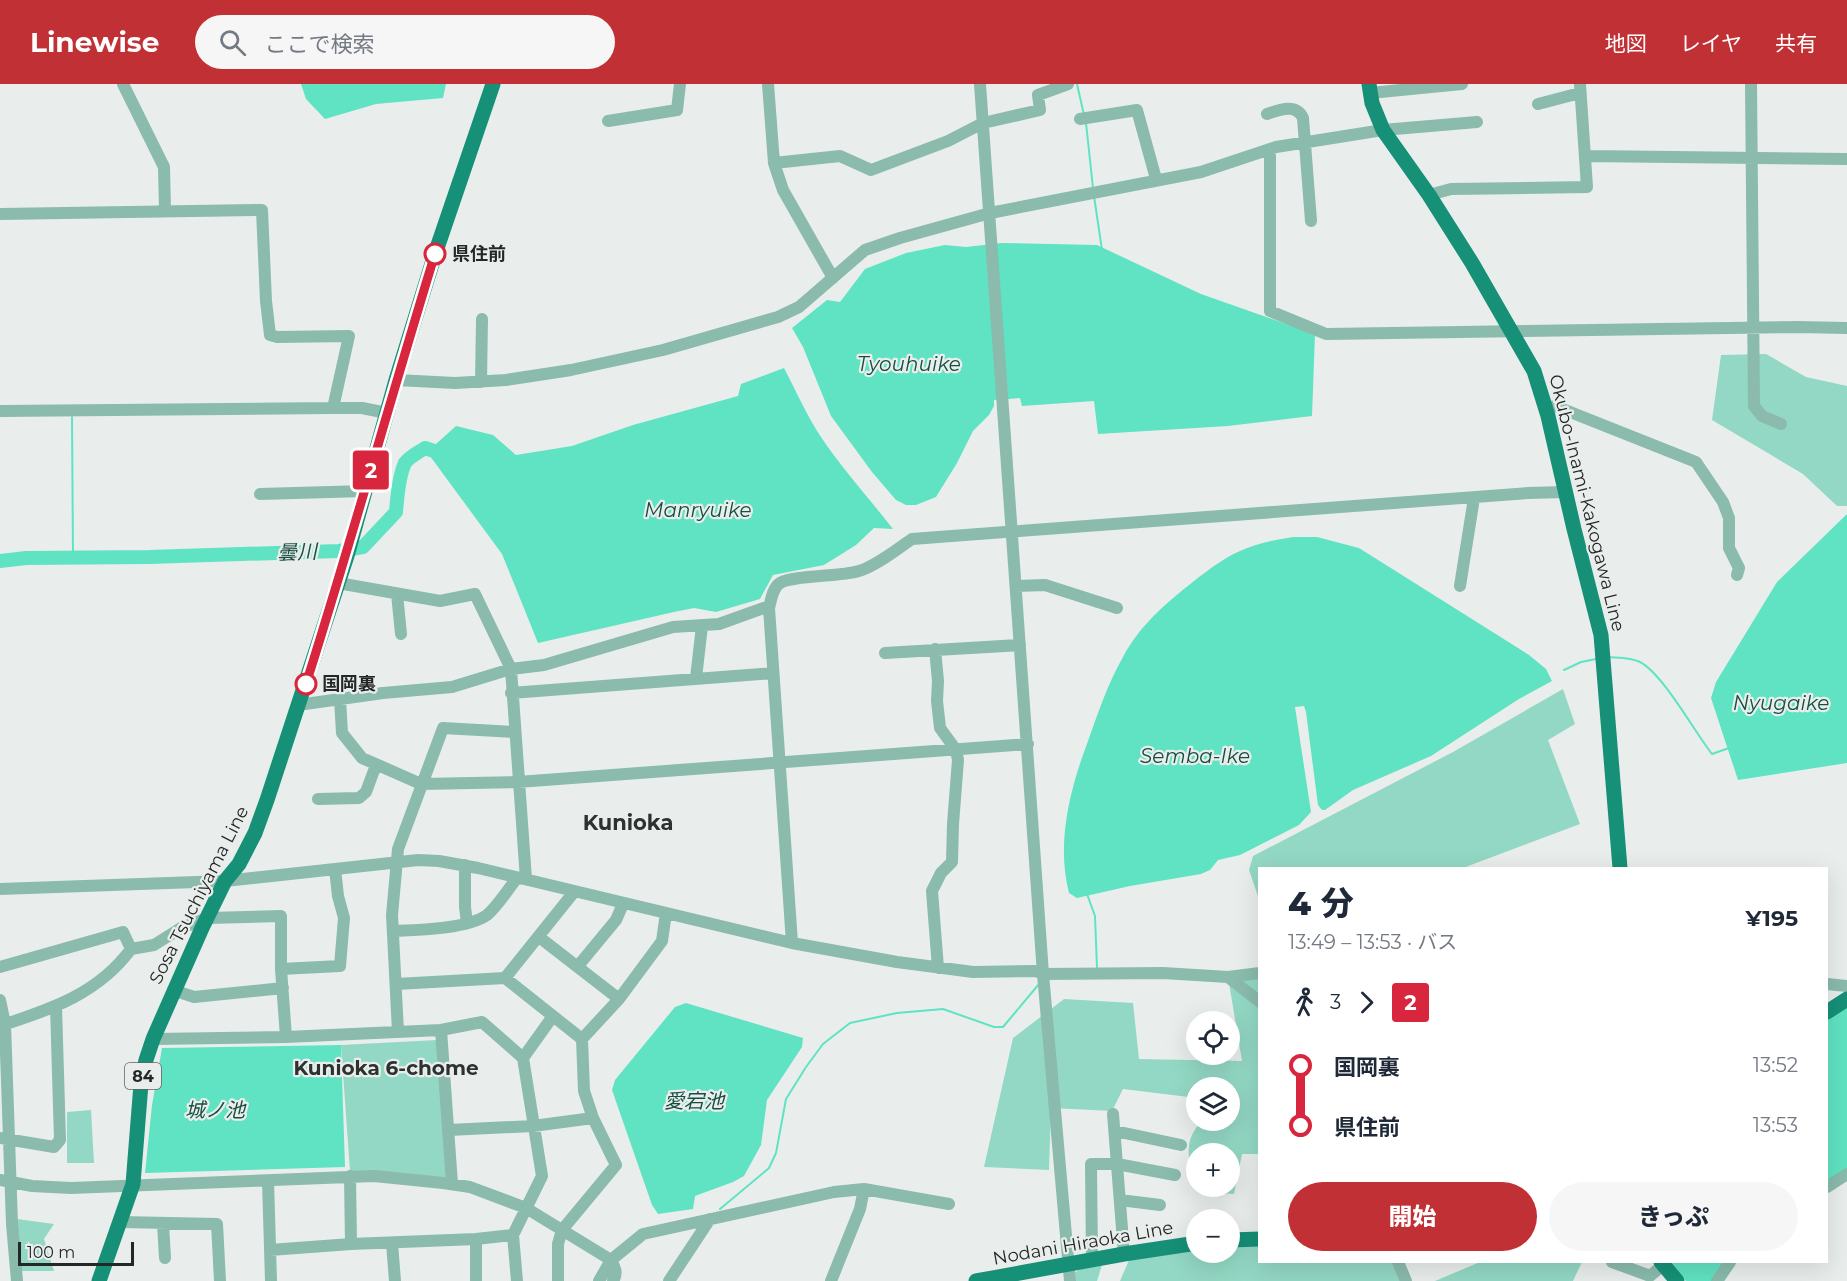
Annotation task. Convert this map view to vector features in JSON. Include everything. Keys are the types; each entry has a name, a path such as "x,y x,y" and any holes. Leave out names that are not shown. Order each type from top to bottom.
{"main road":[{"name":"Sosa Tsuchiyama Line","path":"99,1281 133,1184 141,1084 146,1060 173,990 225,881 239,864 255,832 267,800 349,549 396,380 454,196 493,84"},
{"name":"Okubo-Inami-Kakogawa Line","path":"1370,88 1383,130 1429,195 1534,371 1546,409 1600,635 1620,867"},
{"path":"1828,1011 1847,999"},
{"path":"1240,1240 1258,1239"},
{"name":"Nodani Hiraoka Line","path":"976,1281 1186,1245"},
{"path":"1662,1263 1677,1281"}],"street":[{"path":"123,84 164,167 165,211"},
{"path":"608,121 677,110 680,84"},
{"path":"768,84 774,163 783,190 833,278"},
{"path":"980,84 1044,974 1070,1281"},
{"path":"774,163 840,156 871,170 948,141 983,123 1040,110 1038,95 1068,84"},
{"path":"1370,88 1462,84"},
{"path":"1751,84 1754,406 1762,416 1782,424"},
{"path":"1429,195 1450,189 1587,187 1580,88 1538,104"},
{"path":"1267,114 1292,108 1303,118 1311,220"},
{"path":"1080,119 1137,110 1156,179"},
{"path":"396,380 481,382 571,370 663,350 760,324 799,307 865,250 900,238 990,213 1201,172 1270,149 1306,141 1383,130 1477,122"},
{"path":"1270,149 1270,311 1326,334 1753,327 1847,328"},
{"path":"1586,156 1847,159"},
{"path":"0,214 262,210 266,301 270,335 277,337 349,336 333,408"},
{"path":"481,382 482,319"},
{"path":"1546,409 1555,406 1696,462 1723,502 1729,518 1730,548 1739,568 1737,575"},
{"path":"0,411 362,408 387,413"},
{"path":"260,494 365,491"},
{"path":"792,943 769,606 773,592 779,583 862,570 912,540 1565,492"},
{"path":"1460,586 1474,498"},
{"path":"338,583 440,602 475,594 511,669 522,879 487,915 439,929 394,931"},
{"path":"1016,586 1045,585 1117,608"},
{"path":"397,594 400,634"},
{"path":"298,705 452,687 511,669 544,664 673,627 719,624 769,606"},
{"path":"696,678 702,626"},
{"path":"885,653 1020,645"},
{"path":"935,650 940,728 956,750 958,760 952,862 941,873 932,891 938,968"},
{"path":"511,693 773,673"},
{"path":"340,699 342,733 362,758 421,784 518,782 1028,744"},
{"path":"398,1032 393,915 398,849 421,784 443,728 514,732"},
{"path":"318,799 359,798 366,792 376,765"},
{"path":"0,889 225,881 429,860 465,865 792,943 938,968 973,972 1036,971 1044,974 1163,973 1228,977 1258,973"},
{"path":"465,865 467,922"},
{"path":"281,969 340,966 344,918 338,896 335,869"},
{"path":"505,978 574,892"},
{"path":"578,966 616,920 623,904"},
{"path":"558,1281 558,1244 562,1230 616,1165 593,1118 584,1092 582,1039 619,999 662,941 666,913"},
{"path":"2,1025 56,1006 90,988 117,967 131,949 154,945 181,928 208,918 281,916 281,969 286,1037"},
{"path":"0,967 123,932 131,949"},
{"path":"539,937 619,999"},
{"path":"1228,977 1258,1000"},
{"path":"396,984 505,978 582,1039"},
{"path":"1828,984 1847,986"},
{"path":"173,990 194,996 283,988"},
{"path":"0,1000 5,1181 17,1281"},
{"path":"5,1138 54,1147 60,1140 56,1006"},
{"path":"523,1058 553,1017"},
{"path":"153,1039 286,1037 441,1030 482,1022 523,1058 542,1176 513,1234 517,1281"},
{"path":"441,1030 452,1184"},
{"path":"1113,1114 1124,1254"},
{"path":"449,1130 533,1126 593,1118"},
{"path":"1115,1131 1181,1145"},
{"path":"1092,1260 1091,1164 1117,1164 1175,1175"},
{"path":"1828,1185 1847,1174"},
{"path":"350,1176 351,1244"},
{"path":"5,1181 71,1188 374,1176 452,1184 486,1192 526,1208 611,1260 616,1276 613,1281"},
{"path":"267,1181 271,1281"},
{"path":"831,1281 860,1209 864,1190"},
{"path":"598,1281 611,1260 643,1234 834,1191 864,1190 950,1204"},
{"path":"1120,1200 1160,1205"},
{"path":"669,1281 710,1219"},
{"path":"121,1222 217,1224 220,1281"},
{"path":"163,1224 165,1258"},
{"path":"270,1250 476,1239 513,1234"},
{"path":"476,1239 477,1281"},
{"path":"392,1243 395,1281"},
{"path":"1398,1263 1406,1281"},
{"path":"1615,1263 1650,1276"},
{"path":"1638,1281 1650,1276 1662,1263"},
{"path":"1717,1281 1729,1263"}],"shaded area":[{"path":"1766,354 1806,377 1847,386 1847,506 1837,506 1803,474 1712,420 1721,355"},
{"path":"1563,689 1575,724 1548,740 1580,824 1466,867 1258,867 1258,896 1249,870 1253,856 1453,752"},
{"path":"1258,972 1258,1154 1242,1154 1240,1164 1240,1143 1190,1143 1194,1131 1240,1131 1240,1077 1186,1077 1186,1097 1123,1089 1112,1111 1051,1108 1049,1170 984,1167 1013,1038 1064,999 1133,1003 1139,1059 1186,1060 1186,1065 1240,1065 1240,1061 1242,1061 1240,1011 1234,1011 1228,977"},
{"path":"437,1040 446,1178 350,1171 341,1045"},
{"path":"91,1110 94,1163 67,1163 67,1112"},
{"path":"17,1219 54,1224 44,1239 54,1271 19,1271"},
{"path":"1240,1245 1258,1245 1258,1263 1395,1263 1403,1281 1120,1281 1129,1260 1186,1251 1186,1263 1240,1263"},
{"path":"1478,1263 1582,1263 1573,1281 1435,1281"},
{"path":"1102,1265 1097,1281 1076,1281 1075,1273 1079,1269"}],"water":[{"path":"301,84 446,84 443,98 376,104 325,119 306,99"},
{"name":"Tyouhuike","path":"1001,243 1097,245 1201,294 1315,334 1312,416 1228,426 1098,434 1094,401 1022,406 1020,398 994,400 994,406 989,415 973,431 936,497 916,505 906,505 896,500 872,472 831,416 803,347 792,328 827,300 840,302 865,269 906,253 945,245 966,247"},
{"name":"Manryuike","path":"784,368 821,437 893,529 874,528 856,545 824,565 773,575 760,599 716,612 694,608 538,643 502,554 427,452 456,426 493,435 516,455 572,446 633,425 738,396 741,384"},
{"name":"Nyugaike","path":"1847,514 1847,763 1738,780 1711,698 1716,682 1777,582"},
{"name":"Semba-Ike","path":"1293,537 1317,537 1359,548 1529,655 1546,669 1552,681 1519,699 1431,756 1353,790 1325,810 1318,805 1306,712 1304,706 1295,707 1311,812 1299,825 1240,855 1218,860 1210,870 1201,874 1077,898 1069,893 1065,874 1067,816 1081,759 1104,698 1130,645 1164,606 1216,564 1253,546"},
{"name":"愛宕池","path":"686,1003 803,1038 802,1047 767,1100 761,1145 744,1176 695,1196 693,1209 658,1214 652,1205 612,1090 615,1080 675,1007"},
{"path":"1847,1004 1847,1169 1828,1181 1828,1016"},
{"name":"城ノ池","path":"341,1045 345,1167 145,1173 152,1105 162,1048"},
{"path":"1668,1263 1724,1263 1713,1281 1686,1281"}],"waterway":[{"path":"1077,84 1084,115"},
{"path":"1086,123 1093,188"},
{"path":"1094,196 1102,250"},
{"path":"72,417 73,557"},
{"name":"曇川","path":"0,561 26,558 339,551 363,547 396,512 400,480 405,463 425,448 446,455"},
{"path":"1607,657 1632,659 1649,668 1668,690 1712,754 1729,748"},
{"path":"1564,670 1581,662 1596,659"},
{"path":"1087,894 1095,916 1097,968"},
{"path":"720,1209 769,1168 776,1153 786,1099 823,1044 850,1023 897,1013 943,1009 994,1027 1003,1027 1039,984"}],"bus line":[{"name":"2","path":"306,684 347,556 396,380 435,254"}],"place":[{"name":"県住前","path":"435,254"},
{"name":"国岡裏","path":"306,684"}],"district":[{"name":"Kunioka","path":"628,822"},
{"name":"Kunioka 6-chome","path":"386,1068"}]}
